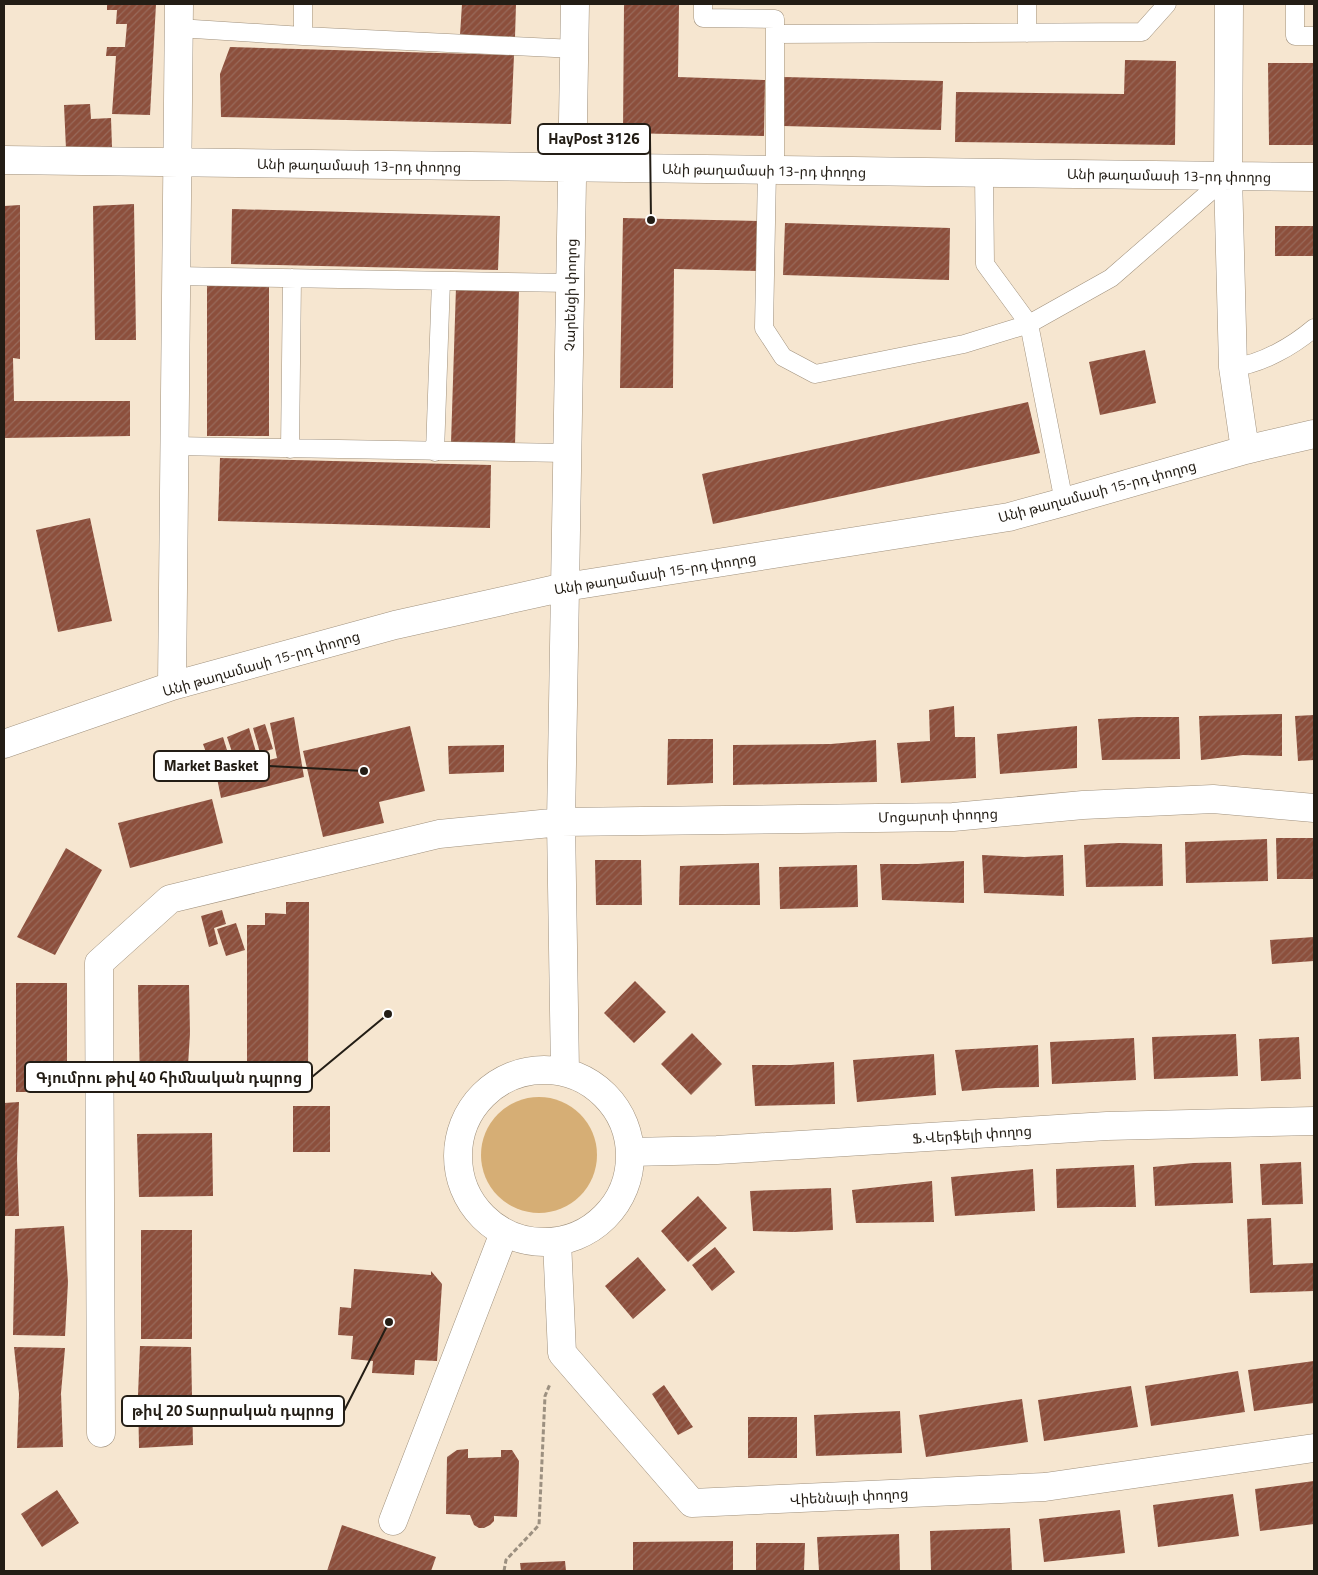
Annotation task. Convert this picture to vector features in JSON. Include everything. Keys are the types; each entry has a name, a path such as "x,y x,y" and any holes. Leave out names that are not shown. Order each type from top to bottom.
{"street":[{"name":"Չարենցի փողոց","path":"565,1072 561,822 575,4"},
{"path":"1229,4 1228,176 1234,367 1245,450"},
{"path":"172,686 178,16"},
{"name":"Անի թաղամասի 13-րդ փողոց","path":"4,160 1314,177"},
{"name":"Անի թաղամասի 15-րդ փողոց","path":"4,744 172,686 396,625 565,587 1010,517 1245,450 1314,434"},
{"name":"Մոցարտի փողոց","path":"101,1433 99,963 170,899 439,834 561,822 953,817 1083,805 1213,799 1314,808"},
{"path":"538,1069 565,1072 591,1083 611,1101 624,1125 630,1152 627,1177 618,1200 602,1220 581,1234 557,1241 530,1241 504,1233 482,1216 466,1193 458,1166 459,1138 469,1112 487,1090 510,1076 538,1069"},
{"name":"Ֆ.Վերֆելի փողոց","path":"630,1152 717,1150 1107,1126 1314,1121"},
{"path":"393,1521 504,1233"},
{"path":"557,1241 562,1353"},
{"name":"Վիեննայի փողոց","path":"562,1353 692,1503 1045,1487 1314,1448"}],"lane":[{"path":"302,36 303,4"},
{"path":"703,4 703,18 775,19 764,328 783,357 815,374 964,344 1029,324 1111,278 1228,176"},
{"path":"1026,33 1027,4"},
{"path":"775,34 1142,32 1167,4"},
{"path":"1295,4 1295,36 1314,36"},
{"path":"178,16 302,36 575,49"},
{"path":"984,173 985,264 1029,324 1064,502"},
{"path":"176,276 571,283"},
{"path":"290,449 292,278"},
{"path":"435,452 441,281"},
{"path":"1234,367 1248,366 1297,342 1314,328"},
{"path":"174,446 566,453"}],"path":[{"path":"504,1571 506,1560 539,1526 545,1396 562,1353"}],"shaded area":[{"path":"539,1097 561,1102 580,1114 592,1133 597,1155 592,1177 580,1196 561,1208 539,1213 517,1208 498,1196 486,1177 481,1155 486,1133 498,1114 517,1102"}],"building":[{"path":"107,4 156,4 150,115 112,114 116,56 106,56 107,47 125,47 127,24 116,24 117,10 107,10"},
{"path":"462,4 516,4 515,37 460,35"},
{"path":"624,4 679,4 678,77 765,80 764,136 623,133"},
{"path":"230,47 514,55 511,124 221,117 220,74"},
{"path":"1125,60 1176,61 1175,145 955,142 956,92 1124,94"},
{"path":"1268,63 1314,63 1314,145 1269,145"},
{"path":"784,77 943,81 941,130 783,126"},
{"path":"90,104 91,119 111,118 112,147 66,149 64,105"},
{"path":"134,204 136,340 95,340 93,206"},
{"path":"20,205 20,359 13,358 14,401 130,401 130,436 4,438 4,206"},
{"path":"232,209 500,216 498,270 231,264"},
{"path":"623,218 759,221 759,271 674,269 673,388 620,388"},
{"path":"785,223 950,228 949,280 783,275"},
{"path":"1275,226 1314,226 1314,256 1275,256"},
{"path":"207,285 269,285 269,436 207,436"},
{"path":"456,287 519,289 515,445 451,443"},
{"path":"1145,350 1156,403 1100,415 1089,362"},
{"path":"1028,402 1040,453 713,524 702,474"},
{"path":"220,458 491,465 490,528 218,521"},
{"path":"90,518 112,621 58,632 36,530"},
{"path":"954,706 955,737 975,737 976,778 901,783 897,743 930,741 929,710"},
{"path":"1282,714 1282,756 1243,755 1201,760 1199,716"},
{"path":"1314,715 1314,760 1298,761 1295,716"},
{"path":"294,717 304,777 221,798 216,773 277,758 270,723"},
{"path":"1179,717 1180,759 1102,760 1098,719"},
{"path":"265,724 273,749 260,753 253,728"},
{"path":"410,726 425,791 379,802 384,823 323,837 303,751"},
{"path":"1077,726 1077,768 1000,774 997,734"},
{"path":"249,728 257,755 235,761 227,737"},
{"path":"223,737 231,763 212,769 203,744"},
{"path":"668,739 713,739 713,783 667,785"},
{"path":"876,740 877,782 733,785 733,745 831,744"},
{"path":"504,745 504,772 449,774 448,746"},
{"path":"212,799 223,843 130,868 118,823"},
{"path":"1276,838 1314,838 1314,879 1277,879"},
{"path":"1267,839 1268,881 1186,883 1185,842"},
{"path":"1119,843 1162,844 1163,886 1086,887 1084,845"},
{"path":"66,848 102,870 55,955 17,937"},
{"path":"982,855 1024,857 1063,855 1064,896 984,893"},
{"path":"595,860 641,860 642,905 596,905"},
{"path":"964,861 964,903 882,900 880,864"},
{"path":"759,863 760,905 679,905 680,866"},
{"path":"857,865 858,907 780,909 779,867"},
{"path":"286,902 309,902 308,1075 247,1075 247,925 265,925 265,913 286,914"},
{"path":"222,910 226,924 214,928 218,944 209,947 201,916"},
{"path":"236,923 245,950 226,956 217,929"},
{"path":"1314,937 1314,961 1272,964 1270,940"},
{"path":"635,981 666,1012 634,1043 604,1013"},
{"path":"16,983 67,983 67,1092 16,1092"},
{"path":"138,985 189,985 190,1033 187,1082 140,1083"},
{"path":"692,1033 722,1064 691,1095 661,1064"},
{"path":"1236,1034 1238,1076 1154,1079 1152,1037"},
{"path":"1299,1037 1301,1079 1261,1081 1259,1039"},
{"path":"1134,1038 1136,1080 1052,1084 1050,1042"},
{"path":"1038,1045 1039,1087 962,1091 955,1050"},
{"path":"934,1054 936,1095 857,1102 853,1060"},
{"path":"834,1062 835,1104 755,1106 752,1065"},
{"path":"19,1102 17,1159 19,1216 4,1216 4,1103"},
{"path":"293,1106 330,1106 330,1152 293,1152"},
{"path":"212,1133 213,1196 139,1197 137,1134"},
{"path":"1231,1162 1233,1203 1155,1206 1153,1167"},
{"path":"1301,1162 1303,1204 1262,1205 1260,1164"},
{"path":"1134,1165 1136,1207 1057,1208 1056,1169"},
{"path":"1033,1169 1035,1211 955,1216 951,1177"},
{"path":"932,1181 934,1222 856,1223 852,1190"},
{"path":"831,1188 833,1230 794,1232 753,1231 750,1191"},
{"path":"698,1196 727,1228 688,1262 661,1231"},
{"path":"1271,1218 1273,1265 1314,1263 1314,1291 1250,1293 1247,1219"},
{"path":"64,1226 68,1282 65,1336 13,1335 15,1229"},
{"path":"141,1230 192,1230 192,1339 141,1339"},
{"path":"715,1247 735,1272 712,1291 692,1265"},
{"path":"638,1257 666,1290 633,1319 605,1286"},
{"path":"354,1269 431,1275 431,1271 442,1284 437,1361 415,1360 414,1375 372,1373 373,1361 351,1359 353,1336 338,1335 340,1307 351,1308"},
{"path":"140,1346 191,1347 193,1445 139,1448 138,1395"},
{"path":"14,1347 65,1348 61,1393 63,1447 17,1448 19,1394"},
{"path":"1314,1361 1314,1403 1254,1411 1248,1370"},
{"path":"1238,1371 1245,1412 1151,1426 1145,1386"},
{"path":"664,1385 693,1427 678,1435 652,1394"},
{"path":"1131,1386 1138,1427 1044,1441 1038,1400"},
{"path":"1022,1399 1028,1442 926,1457 919,1415"},
{"path":"900,1411 902,1453 816,1456 814,1415"},
{"path":"748,1417 797,1417 797,1458 748,1458"},
{"path":"468,1449 468,1458 501,1457 501,1450 512,1450 519,1461 517,1517 494,1516 494,1521 490,1525 479,1528 474,1525 470,1515 446,1514 447,1457 457,1450"},
{"path":"1314,1481 1314,1524 1260,1531 1255,1489"},
{"path":"57,1490 79,1523 42,1547 21,1514"},
{"path":"1233,1494 1239,1536 1158,1547 1153,1505"},
{"path":"1120,1510 1125,1553 1044,1562 1039,1519"},
{"path":"342,1525 436,1557 431,1571 327,1571"},
{"path":"1010,1528 1012,1571 931,1571 930,1531"},
{"path":"899,1534 900,1571 819,1571 817,1537"},
{"path":"733,1541 733,1571 633,1571 633,1542"},
{"path":"756,1543 805,1543 804,1571 756,1571"},
{"path":"565,1561 566,1571 521,1571 520,1563"}],"place":[{"name":"HayPost 3126","path":"651,220"},
{"name":"Market Basket","path":"364,771"},
{"name":"Գյումրու թիվ 40 հիմնական դպրոց","path":"388,1014"},
{"name":"թիվ 20 Տարրական դպրոց","path":"389,1322"}]}
